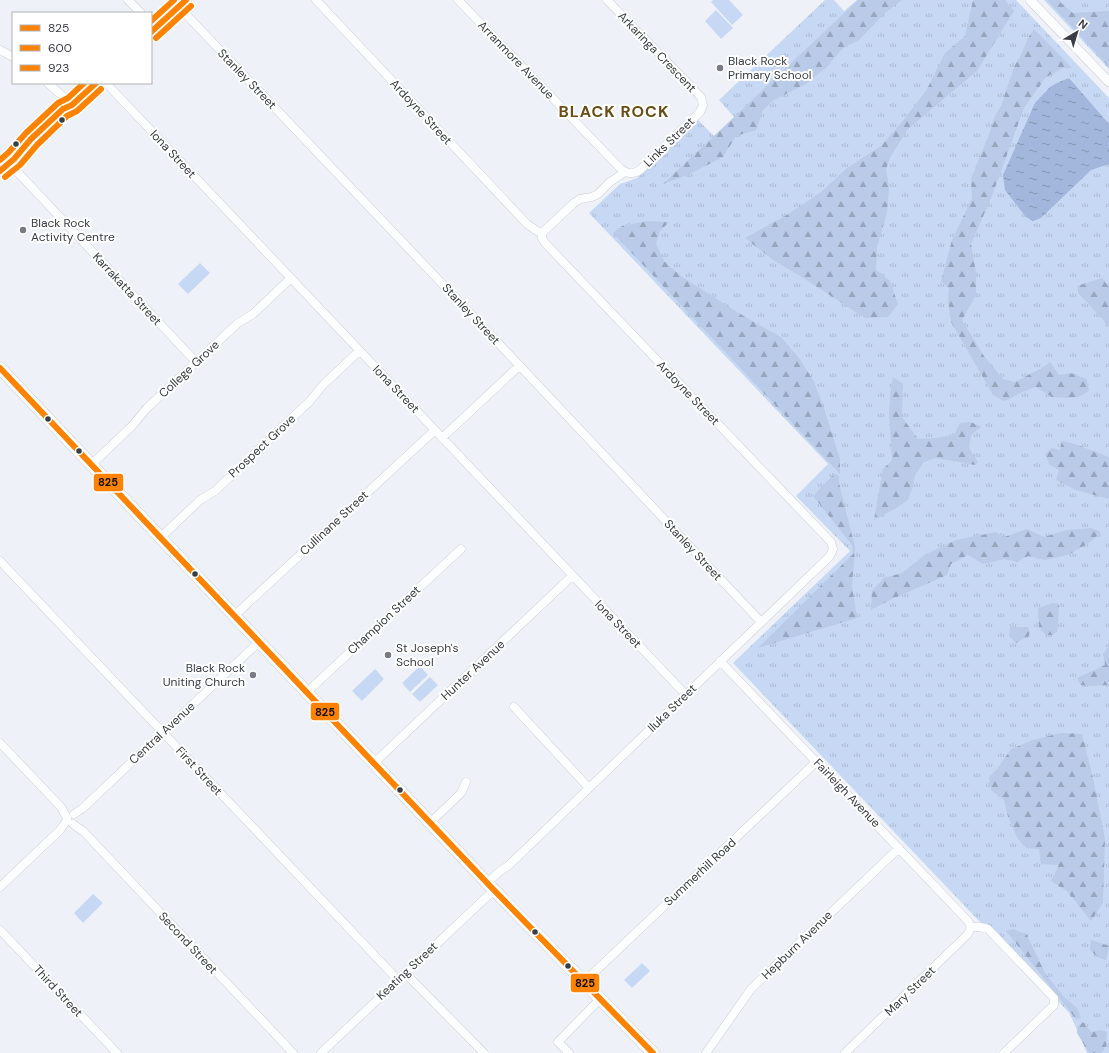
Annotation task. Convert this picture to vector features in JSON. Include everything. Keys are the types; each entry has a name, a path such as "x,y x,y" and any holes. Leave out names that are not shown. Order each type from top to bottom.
{"main road":[{"path":"152,28 182,3"},
{"path":"0,171 28,150 67,114 72,105 95,84"},
{"path":"0,368 490,886 653,1053"}],"street":[{"path":"128,0 140,12"},
{"name":"Ardoyne Street","path":"316,0 532,231 542,235 545,243 831,542 833,549"},
{"name":"Arranmore Avenue","path":"458,0 622,170"},
{"name":"Arkaringa Crescent","path":"607,0 701,97 703,105"},
{"path":"1030,0 1109,82"},
{"name":"Stanley Street","path":"182,3 519,366 761,622"},
{"path":"0,50 12,56"},
{"path":"49,84 72,105"},
{"name":"Iona Street","path":"107,84 686,695"},
{"name":"Links Street","path":"622,170 632,174 640,170 700,112 703,105"},
{"name":"Karrakatta Street","path":"12,161 196,362"},
{"path":"542,235 574,203 598,194 622,170"},
{"name":"College Grove","path":"91,465 132,426 147,408 196,362 238,323 253,314 291,278"},
{"name":"Prospect Grove","path":"160,538 200,500 215,491 310,401 322,386 360,351"},
{"path":"442,438 519,366"},
{"name":"Cullinane Street","path":"234,616 434,430"},
{"name":"Champion Street","path":"307,692 461,549"},
{"name":"Iluka Street","path":"490,886 508,866 830,556 833,549"},
{"name":"First Street","path":"0,561 398,980"},
{"name":"Hunter Avenue","path":"374,763 572,576"},
{"name":"Central Avenue","path":"0,887 259,642"},
{"name":"Fairleigh Avenue","path":"720,661 968,921 971,927"},
{"path":"514,707 589,788"},
{"name":"Second Street","path":"0,743 293,1053"},
{"name":"Summerhill Road","path":"584,982 816,762"},
{"path":"430,823 461,793 466,782"},
{"name":"Hepburn Avenue","path":"706,1053 751,989 899,848"},
{"name":"Keating Street","path":"321,1053 398,980 490,886"},
{"path":"971,927 988,929 1054,998 1054,1005 1004,1053"},
{"name":"Mary Street","path":"845,1053 968,934 971,927"},
{"name":"Third Street","path":"0,930 117,1053"},
{"path":"405,973 484,1053"},
{"path":"569,1053 558,1042 600,999"}],"green space":[{"path":"713,0 729,0 743,15 732,25 711,2"},
{"path":"825,0 834,0 844,11 857,0 1016,0 1109,98 1109,1053 1087,1053 1070,1014 988,924 981,923 733,663 850,551 796,496 828,464 589,213 620,184 637,178 698,120 715,137 735,118 719,100"},
{"path":"858,0 902,0 885,13 859,40 842,49 827,67 806,84 774,100 763,110 756,130 736,136 723,157 690,174 663,184"},
{"path":"973,0 1005,0 1014,11 977,71 908,129 891,156 886,169 889,188 887,213 877,246 876,270 890,281 898,304 888,317 865,318 773,260 745,238 787,215 821,192 847,168 881,146 907,116 927,89 945,53 965,36"},
{"path":"1044,0 1109,0 1109,69"},
{"path":"1047,0 1060,0 1061,3 1073,13 1109,11 1109,67"},
{"path":"716,10 733,28 721,39 705,21"},
{"path":"1034,29 1072,68 1063,68 1046,77 1024,108 992,196 971,244 976,273 976,295 962,320 984,356 1003,379 1015,382 1042,368 1050,362 1059,375 1070,373 1087,379 1089,391 1079,397 1052,397 1036,387 1004,401 993,395 951,322 948,300 949,288 941,281 952,240 972,198 971,179 995,116 1001,106 1014,67"},
{"path":"647,221 669,222 660,231 656,244 664,261 682,277 742,315 781,337 799,358 814,382 824,408 840,459 840,474 613,233 622,226"},
{"path":"200,263 210,273 188,294 178,284"},
{"path":"1102,278 1109,287 1109,326 1078,293 1077,286"},
{"path":"893,377 903,384 902,417 918,439 954,435 960,423 971,422 981,427 971,435 969,448 978,462 975,465 936,458 924,462 915,475 908,500 874,520 883,469 892,460 889,412"},
{"path":"1062,441 1075,444 1109,457 1109,499 1076,490 1056,480 1059,470 1049,464 1045,454 1052,448 1060,450"},
{"path":"834,474 839,476 839,483 855,547 852,586 857,618 758,648 853,554 852,545 813,496"},
{"path":"1091,528 1101,532 1089,543 1068,555 1045,560 1028,556 1017,562 1004,559 983,564 968,555 951,564 947,575 871,610 872,591 884,578 902,573 926,554 956,540 996,532 1004,537 1027,529 1044,537 1067,530"},
{"path":"1053,603 1059,604 1057,632 1052,635 1046,635 1039,628 1038,608"},
{"path":"1010,627 1028,627 1030,632 1028,638 1016,643 1009,636"},
{"path":"1109,646 1109,685 1081,685 1077,678 1105,665 1103,654"},
{"path":"420,666 428,675 410,692 402,683"},
{"path":"375,669 384,679 362,701 352,691"},
{"path":"430,677 438,685 420,702 412,694"},
{"path":"1061,733 1082,734 1093,778 1105,839 1103,903 1091,921 1067,891 1051,881 1059,865 1041,864 1039,849 1026,848 1018,839 1008,817 1004,800 991,790 989,777 998,768 1011,749 1033,740"},
{"path":"93,894 103,903 83,923 74,913"},
{"path":"1014,929 1027,935 1045,973 1064,997 1077,1008 1081,1018 1076,1019 1006,931"},
{"path":"1091,940 1109,946 1106,960 1099,958 1090,950"},
{"path":"642,963 650,971 632,988 624,980"},
{"path":"1083,1022 1091,1032 1101,1030 1107,1032 1106,1046 1102,1053 1089,1053 1077,1033 1078,1026"}],"water":[{"path":"1069,78 1109,124 1109,164 1091,170 1041,218 1033,221 1026,217 1005,190 1003,175 1035,103 1050,87"}],"transit line":[{"name":"923","path":"152,20 174,0"},
{"name":"825","path":"152,31 186,0"},
{"name":"600","path":"156,38 191,6"},
{"name":"923","path":"0,160 58,103 68,98 83,84"},
{"name":"825","path":"0,171 14,159 31,139 63,109 72,105 95,84"},
{"name":"600","path":"5,177 20,165 37,145 67,116 77,111 101,89"},
{"name":"825","path":"0,368 490,886 653,1053"}],"place":[{"name":"Black Rock Primary School","path":"720,68"},
{"name":"Black Rock Activity Centre","path":"23,230"},
{"name":"St Joseph's School","path":"388,655"},
{"name":"Black Rock Uniting Church","path":"253,675"}],"district":[{"name":"BLACK ROCK","path":"614,111"}]}
